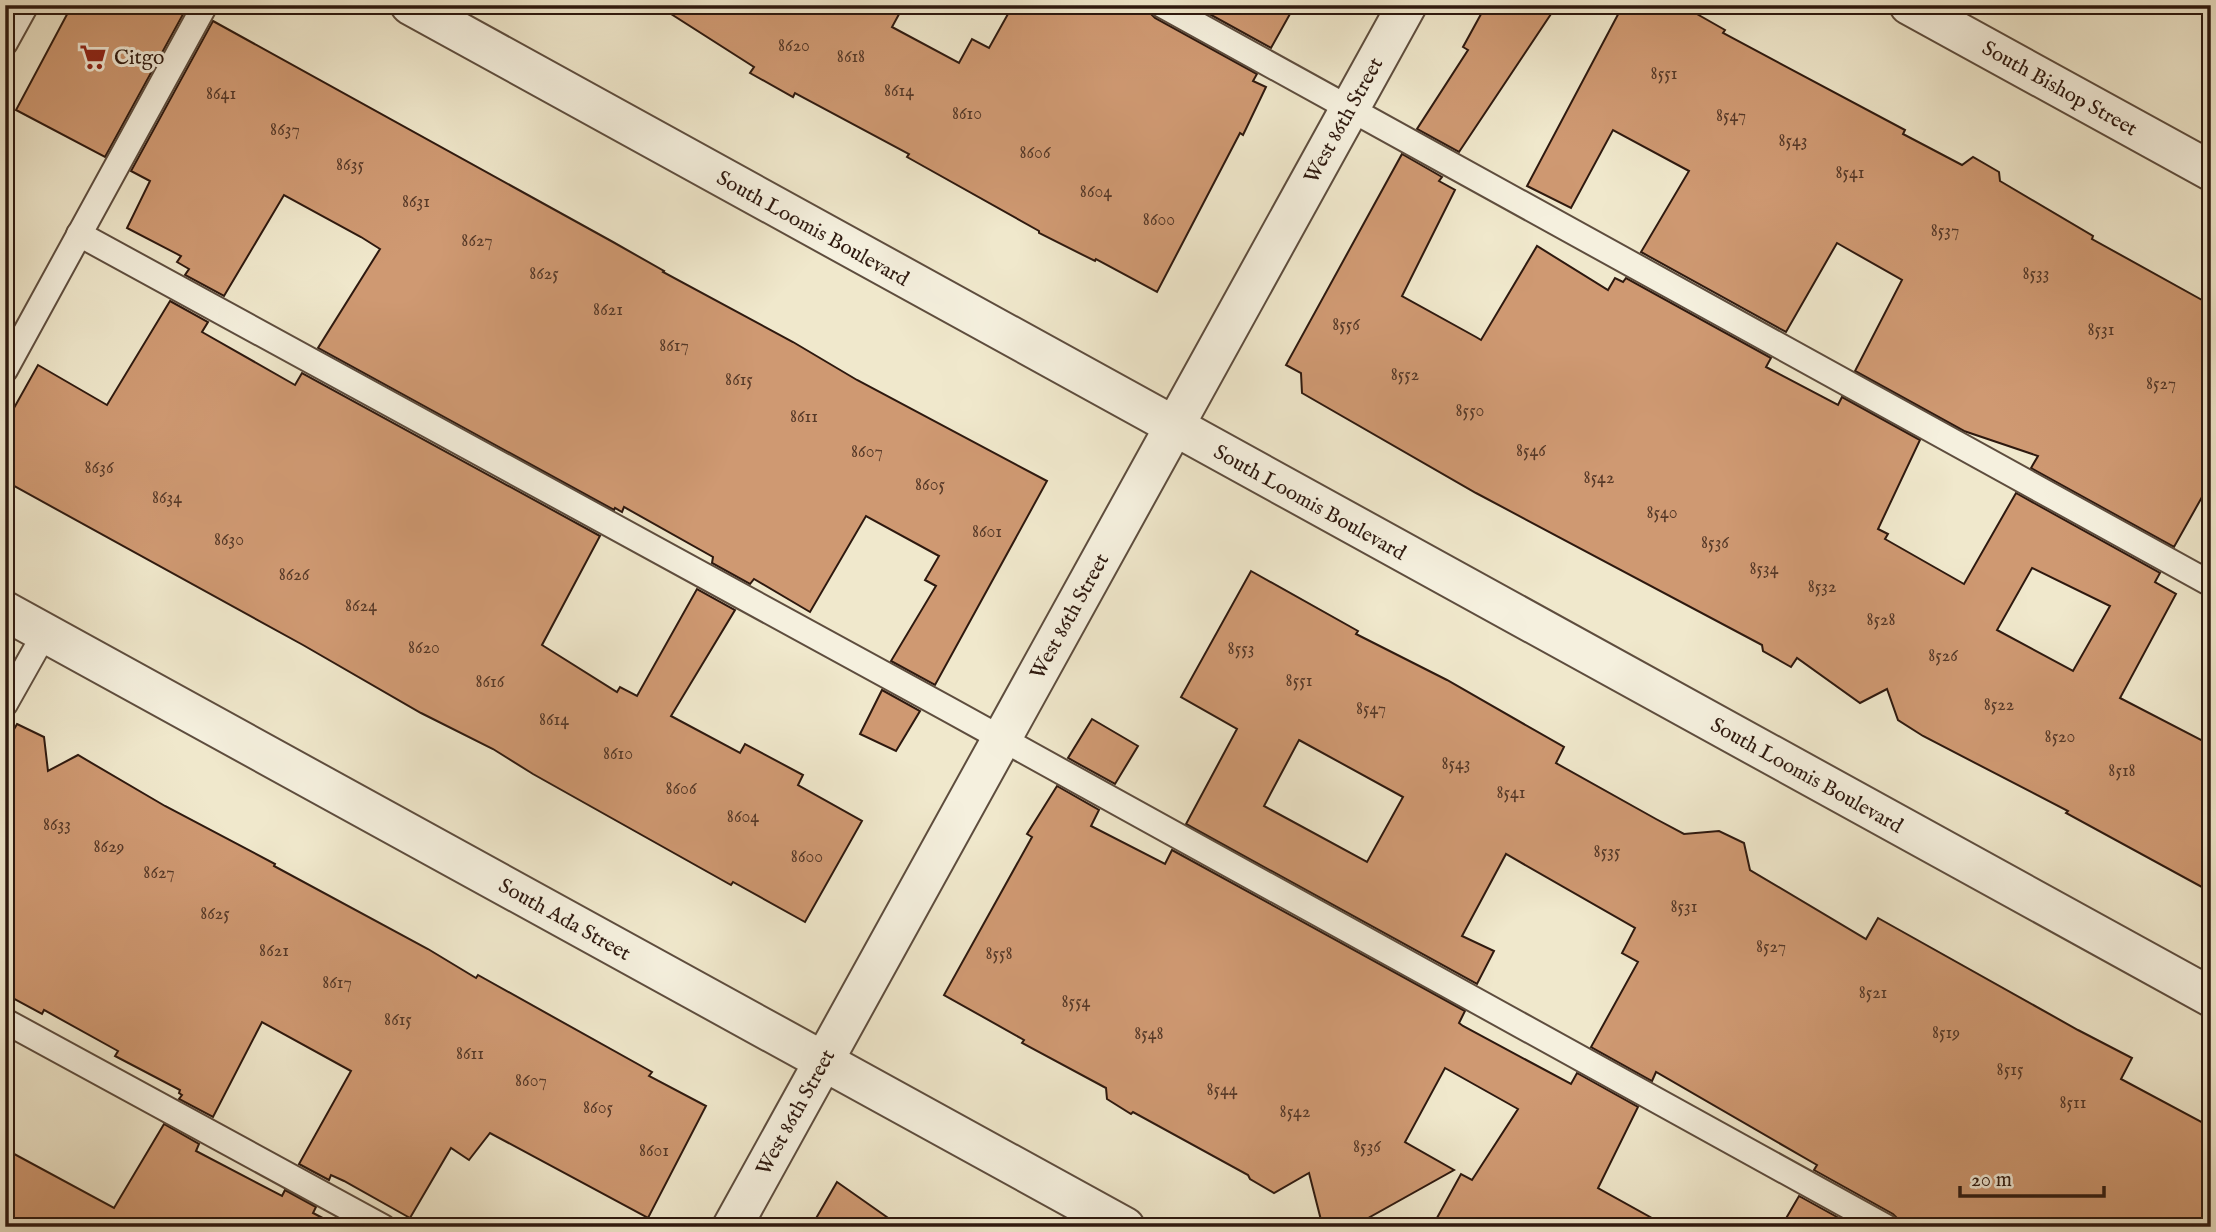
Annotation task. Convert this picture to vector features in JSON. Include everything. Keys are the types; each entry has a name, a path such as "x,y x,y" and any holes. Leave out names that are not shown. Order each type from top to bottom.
{"street":[{"name":"South Loomis Boulevard","path":"410,5 2211,997"},
{"name":"West 86th Street","path":"732,1227 1406,5"},
{"name":"South Bishop Street","path":"1909,5 2211,171"},
{"name":"South Ada Street","path":"5,611 1125,1227"}],"lane":[{"path":"5,43 26,5"},
{"path":"5,370 205,5"},
{"path":"1162,5 2211,584"},
{"path":"79,234 1886,1227"},
{"path":"5,704 45,633"},
{"path":"5,1021 383,1227"}],"building":[{"name":"Citgo","path":"72,5 187,7 105,157 16,110"},
{"path":"657,5 904,5 892,27 959,63 972,39 989,48 1013,5 1147,5 1155,18 1257,74 1253,81 1266,87 1243,135 1240,133 1157,292 1096,259 1095,261 1039,233 907,157 909,154 795,93 793,97 750,73 754,67"},
{"path":"1193,5 1295,5 1271,48"},
{"path":"1486,5 1557,5 1459,152 1417,129 1468,50 1463,47"},
{"path":"1623,5 1681,5 1725,30 1723,33 1905,130 1903,134 1962,165 1973,157 1999,172 2000,181 2093,236 2092,239 2211,305 2211,481 2174,547 2031,468 2038,456 1964,431 1855,371 1902,280 1837,243 1786,332 1641,252 1689,171 1613,130 1571,208 1527,186"},
{"path":"213,21 857,380 1047,481 935,685 891,661 936,586 925,580 939,556 866,516 810,612 754,579 750,584 712,563 713,557 624,507 622,512 615,508 614,510 318,348 380,249 361,237 284,195 224,296 185,275 189,269 177,262 181,256 127,228 150,181 131,171"},
{"path":"1402,154 1442,177 1439,181 1455,190 1402,296 1481,340 1537,246 1608,290 1615,278 1623,282 1626,278 1771,358 1766,367 1838,405 1842,397 1920,440 1878,529 1888,534 1885,539 1964,584 2016,493 2160,573 2155,582 2176,594 2120,698 2211,745 2211,892 2066,813 2068,811 1923,736 1898,720 1887,689 1860,703 1797,658 1791,667 1763,651 1762,645 1476,493 1302,393 1301,373 1286,365","holes":["2032,568 2110,606 2073,671 1997,630"]},
{"path":"170,301 208,322 202,332 295,385 302,373 600,536 542,645 617,692 620,687 637,696 697,589 735,610 671,716 740,753 745,744 803,775 798,785 862,821 805,922 733,882 731,885 493,749 421,713 5,481 5,424 38,365 107,405"},
{"path":"1251,571 1358,631 1356,634 1447,680 1564,747 1556,763 1656,819 1684,834 1719,831 1744,843 1750,870 1866,939 1878,918 2132,1058 2121,1079 2211,1127 2211,1208 2200,1227 1901,1227 1893,1214 1814,1170 1817,1165 1656,1072 1652,1081 1591,1047 1638,962 1622,953 1635,928 1506,854 1462,936 1494,951 1477,984 1186,824 1237,729 1181,697","holes":["1299,740 1403,797 1367,862 1264,806"]},
{"path":"882,690 920,711 896,751 860,734"},
{"path":"1092,719 1138,746 1115,784 1068,758"},
{"path":"17,724 44,737 48,771 78,755 476,978 478,975 652,1072 649,1076 706,1106 648,1218 490,1133 469,1160 451,1148 410,1218 344,1181 331,1175 329,1180 299,1164 351,1071 262,1022 213,1117 179,1099 182,1095 180,1090 115,1056 118,1051 44,1010 42,1014 5,994 5,745"},
{"path":"1057,786 1099,810 1091,826 1165,864 1172,850 1465,1011 1459,1023 1463,1026 1571,1084 1577,1073 1638,1107 1598,1188 1668,1227 1432,1227 1461,1174 1472,1180 1518,1109 1445,1068 1405,1142 1454,1170 1352,1227 1335,1227 1321,1220 1309,1173 1274,1193 1250,1179 1248,1175 1133,1112 1131,1114 1107,1099 1106,1088 1022,1043 1024,1040 944,995 1032,837 1027,834"},
{"path":"164,1124 199,1144 196,1151 282,1196 285,1190 316,1207 313,1213 340,1227 5,1227 5,1149 114,1208"},
{"path":"837,1182 901,1227 811,1227"},
{"path":"1799,1196 1855,1227 1781,1227"}],"place":[{"name":"Citgo","path":"93,57"}]}
